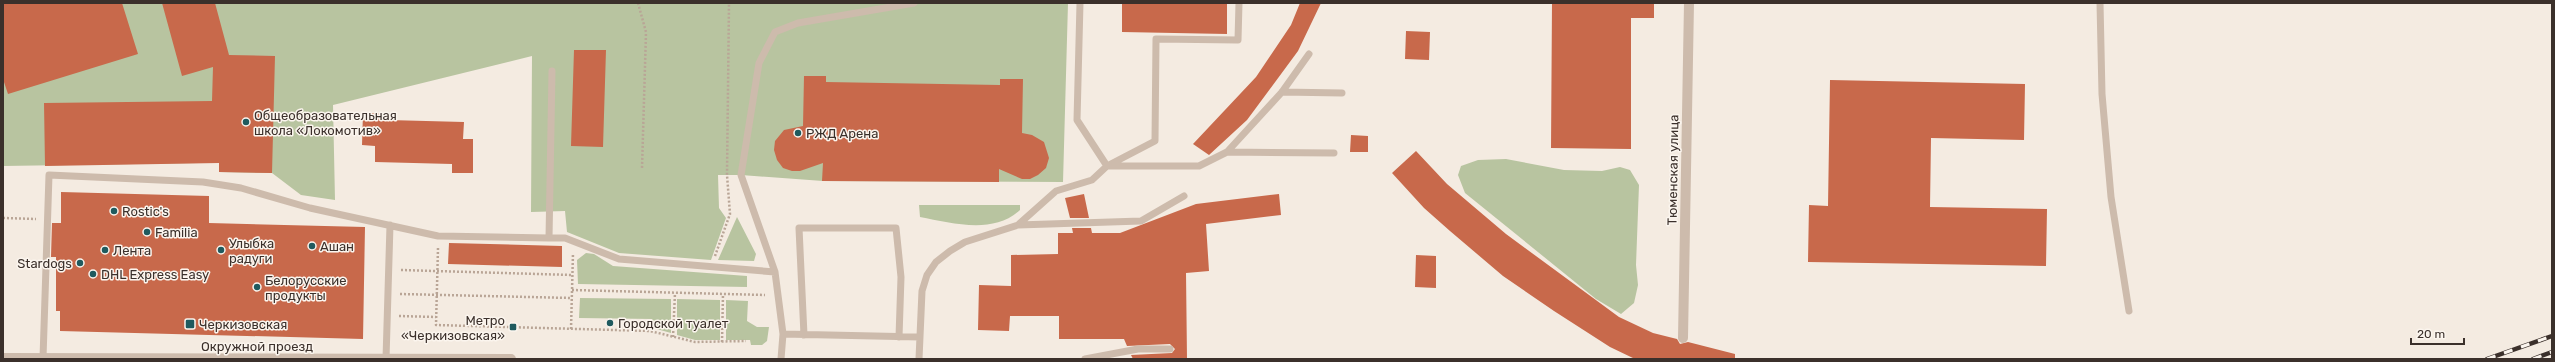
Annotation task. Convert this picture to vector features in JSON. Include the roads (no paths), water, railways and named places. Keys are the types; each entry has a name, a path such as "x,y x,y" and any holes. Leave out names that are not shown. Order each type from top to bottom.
{"street":[{"name":"Тюменская улица","path":"1683,338 1689,3"},
{"name":"Окружной проезд","path":"3,358 511,359"}],"lane":[{"path":"781,359 783,334 775,272 740,175 759,63 775,32 798,23 914,3"},
{"path":"1080,3 1077,120 1107,166"},
{"path":"1018,225 1056,191 1092,180 1107,166 1154,140 1156,39 1238,40 1239,3"},
{"path":"2100,3 2102,94 2111,197 2129,311"},
{"path":"1107,166 1199,166 1227,152 1282,92 1309,54"},
{"path":"549,238 552,71"},
{"path":"1282,92 1342,93"},
{"path":"1227,152 1334,153"},
{"path":"43,358 49,175 203,182 241,188 310,208 438,236 549,238 573,240 618,259 775,272"},
{"path":"919,359 922,291 927,275 936,262 950,250 964,242 1018,225 1140,221 1184,196"},
{"path":"386,359 390,225"},
{"path":"804,335 799,228 896,228 901,277 899,337"},
{"path":"783,334 920,337"},
{"path":"1085,359 1109,356 1138,349 1170,349"}],"railway":[{"path":"2487,359 2552,336"},
{"path":"2533,359 2552,352"}],"place":[{"name":"Общеобразовательная школа «Локомотив»","path":"246,122"},
{"name":"РЖД Арена","path":"798,133"},
{"name":"Rostic's","path":"114,211"},
{"name":"Familia","path":"147,232"},
{"name":"Ашан","path":"312,246"},
{"name":"Лента","path":"105,250"},
{"name":"Улыбка радуги","path":"221,250"},
{"name":"Stardogs","path":"80,263"},
{"name":"DHL Express Easy","path":"93,274"},
{"name":"Белорусские продукты","path":"257,287"},
{"name":"Городской туалет","path":"610,323"},
{"name":"Черкизовская","path":"190,324"},
{"name":"Метро «Черкизовская»","path":"513,327"}]}
